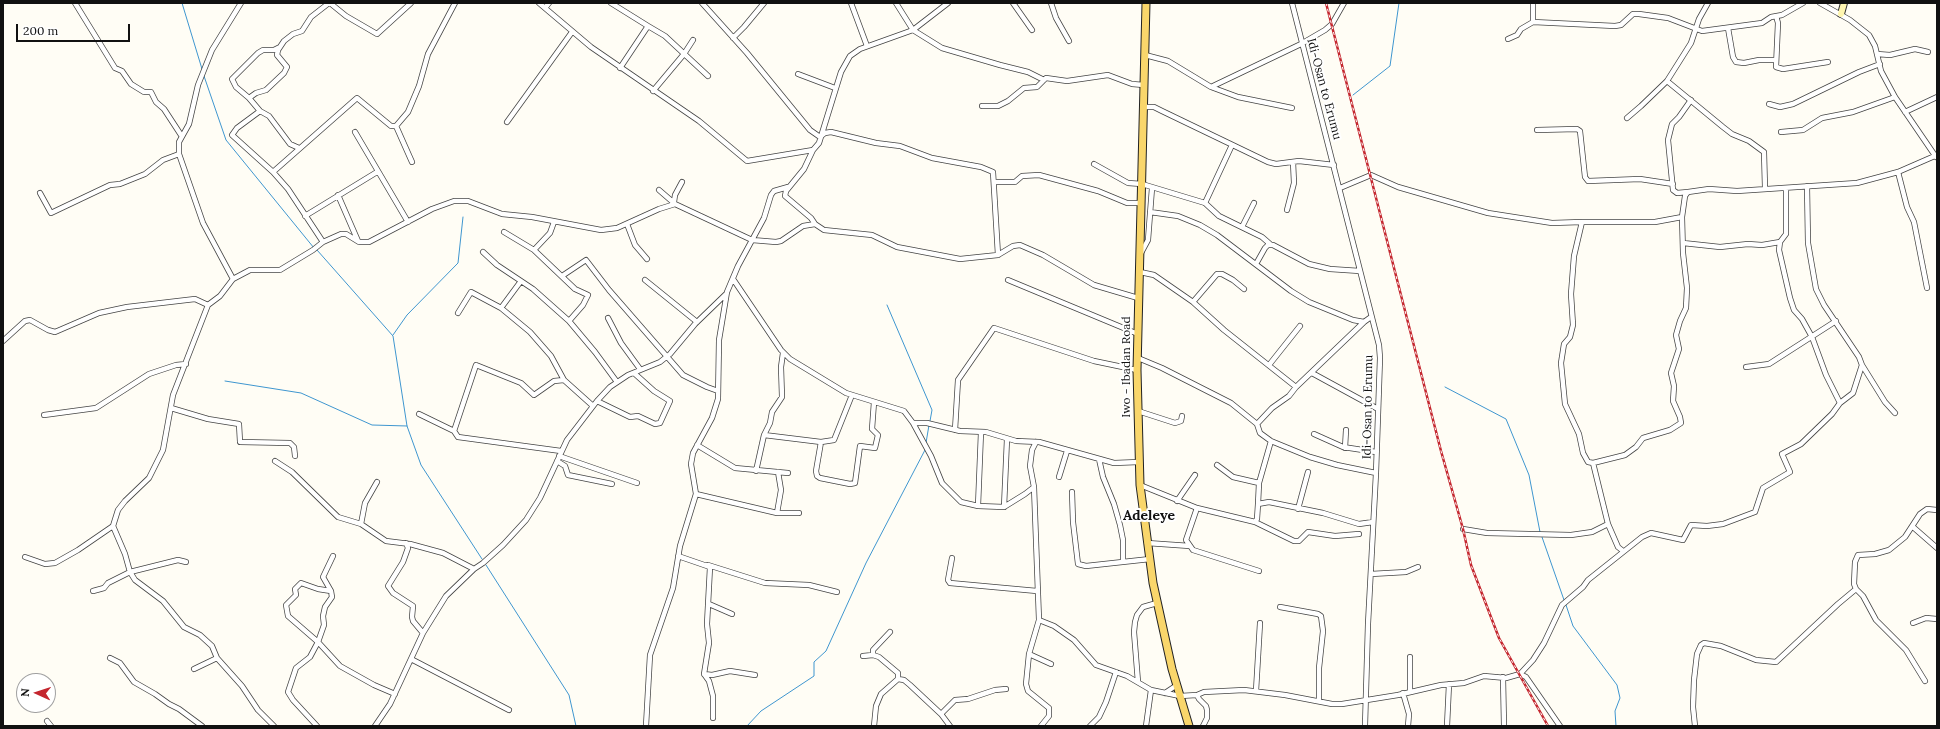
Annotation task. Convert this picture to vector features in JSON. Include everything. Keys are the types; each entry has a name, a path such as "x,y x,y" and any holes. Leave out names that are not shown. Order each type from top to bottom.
{"main road":[{"name":"Iwo - Ibadan Road","path":"1146,3 1137,370 1140,485 1150,559 1158,603 1177,686 1189,726"}],"street":[{"path":"75,3 116,68 122,71 131,84 144,92 151,92 156,102 164,109 181,136"},
{"path":"233,279 203,223 178,154 181,136 189,124 198,85 212,50 241,3"},
{"path":"249,98 256,93 266,90 284,73 286,65 277,55 280,47 284,41 293,34 302,31 311,17 330,3 346,16 377,34 411,3"},
{"path":"396,126 408,112 419,86 428,54 455,3"},
{"path":"539,3 572,32 620,68 699,121 734,153 747,161 813,150"},
{"path":"545,8 549,3"},
{"path":"611,3 665,36 708,76"},
{"path":"702,3 810,130 820,137"},
{"path":"733,38 764,3"},
{"path":"851,3 867,46"},
{"path":"896,3 913,30 942,48 1028,72 1044,80"},
{"path":"948,3 913,30 867,46 854,52 846,60 835,88 819,143 813,150 804,169 788,187 785,196 815,224 824,230 872,235 896,247 967,259 998,255 1013,246 1020,245 1043,255 1094,285 1138,298"},
{"path":"1014,3 1032,30"},
{"path":"1051,3 1056,18 1069,41"},
{"name":"Idi-Osan to Erumu","path":"1292,3 1301,44 1340,188 1372,317 1380,358 1365,726"},
{"path":"1211,87 1301,44 1332,24 1344,3"},
{"path":"1533,3 1533,22"},
{"path":"1627,118 1642,106 1667,81 1691,43 1695,29 1708,3"},
{"path":"1508,39 1517,35 1521,29 1533,22 1615,26 1621,25 1633,14 1668,18 1702,31 1728,28 1762,23 1803,3"},
{"path":"1691,100 1679,117 1674,120 1669,133 1668,140 1675,193 1709,189 1737,192 1765,188 1786,188 1857,182 1898,172 1937,156 1895,96 1881,71 1877,54 1869,36 1841,14 1820,3"},
{"path":"1841,14 1844,3"},
{"path":"1776,16 1778,23 1775,60 1776,67 1778,69 1828,62"},
{"path":"620,68 648,26"},
{"path":"1728,28 1733,57 1736,62 1744,63 1759,60 1775,60"},
{"path":"507,122 572,32"},
{"path":"653,90 684,54 693,40"},
{"path":"280,47 274,50 263,50 258,53 232,79 236,87 249,98 260,111 269,116 290,144 299,148"},
{"path":"1877,54 1890,55 1915,49 1928,52"},
{"path":"1145,55 1168,61 1211,87 1238,97 1292,108"},
{"path":"1770,104 1780,107 1792,104 1859,72 1880,64"},
{"path":"798,74 835,88"},
{"path":"982,106 998,106 1008,101 1024,88 1037,87 1046,78 1067,81 1108,75 1132,84 1144,85"},
{"path":"1667,81 1669,85 1691,100 1732,134 1749,141 1764,152 1765,188"},
{"path":"1781,132 1803,130 1822,118 1853,112 1895,96"},
{"path":"1905,112 1937,97"},
{"path":"273,172 357,98 391,126 396,126"},
{"path":"1144,107 1154,107 1268,162 1276,164 1293,162 1334,165"},
{"path":"260,111 236,128 232,135 273,172 288,189 323,242"},
{"path":"396,126 412,162"},
{"path":"1537,130 1577,129 1580,131 1585,177 1588,181 1640,179 1673,184"},
{"path":"355,132 377,172 408,222"},
{"path":"820,137 825,133 831,132 876,143 900,146 932,158 991,170 993,172 994,182 998,255"},
{"path":"1205,204 1232,145"},
{"path":"40,194 51,213 110,185 120,184 145,174 163,160 178,154"},
{"path":"1288,210 1294,183 1293,162"},
{"path":"1094,164 1128,183 1142,184 1205,204 1219,216 1262,237 1270,244 1309,264 1330,269 1360,271"},
{"path":"305,216 377,172"},
{"path":"1898,172 1907,207 1914,222 1927,288"},
{"path":"994,182 1015,182 1022,176 1038,175 1098,191 1126,202 1141,203"},
{"path":"1340,188 1371,175 1398,186 1488,214 1552,223 1656,222 1682,217"},
{"path":"674,203 675,195 682,182"},
{"path":"1807,186 1808,243 1818,293 1824,305 1859,357 1862,365 1895,413"},
{"path":"646,726 650,655 673,588 678,556 696,494 691,464 693,453 716,408 718,391 719,340 727,292 764,218 770,195 774,191 788,187"},
{"path":"1141,253 1148,240 1152,188"},
{"path":"1786,188 1786,234 1780,242 1779,250 1794,310 1802,319 1812,337 1826,375 1840,403"},
{"path":"659,190 674,203 752,240 778,242 803,226 815,224"},
{"path":"1582,222 1574,256 1571,294 1573,324 1570,337 1564,344 1561,363 1565,404 1578,434 1583,453 1588,462 1593,463 1625,455 1636,447 1642,438 1670,430 1680,423 1680,417 1673,401 1674,386 1671,373 1679,349 1676,335 1686,306 1687,281 1682,217 1685,196 1688,192"},
{"path":"338,195 359,242"},
{"path":"25,557 45,564 55,563 78,550 113,526 118,510 125,501 149,478 163,450 174,395 208,305 220,296 233,279 250,270 280,270 313,250 323,242 341,234 346,234 359,242 369,242 432,209 454,201 463,200 472,202 502,214 532,217 601,230 612,229 626,224 674,203"},
{"path":"1242,227 1254,203"},
{"path":"1150,212 1178,216 1190,220 1217,235 1291,291 1309,302 1344,317 1364,322"},
{"path":"534,250 550,233 554,222"},
{"path":"626,224 634,246 647,259"},
{"path":"504,232 534,250 575,289 588,295 586,302 569,321"},
{"path":"1683,243 1720,247 1780,242"},
{"path":"1256,264 1265,248 1270,244"},
{"path":"483,252 497,265 533,289 569,321 595,352 617,382"},
{"path":"562,276 586,260 666,356 683,374 707,387 718,391"},
{"path":"1140,272 1154,275 1193,302 1224,330 1296,387"},
{"path":"1193,302 1217,274 1228,277 1244,289"},
{"path":"733,279 783,353 837,389 900,409 913,423 934,462 944,488 961,502 978,506 1004,506 1019,499 1034,487"},
{"path":"645,280 697,322"},
{"path":"1008,280 1138,334"},
{"path":"501,308 521,281"},
{"path":"458,312 471,292 501,308 530,332 551,356 564,380 593,406"},
{"path":"375,726 395,694 423,633 446,596 474,569 503,545 526,520 540,498 567,440 597,401 617,382 640,369 660,362 670,354 697,322 727,292"},
{"path":"3,341 25,321 30,320 48,330 55,332 99,313 127,308 195,299 208,305"},
{"path":"1257,424 1272,408 1289,396 1296,387 1364,322 1372,317"},
{"path":"608,318 621,343 640,369"},
{"path":"1746,367 1769,364 1836,321"},
{"path":"1269,365 1300,326"},
{"path":"955,430 958,380 994,328 1094,361 1137,370"},
{"path":"756,471 764,435 770,423 772,412 782,397 781,367 783,353"},
{"path":"1138,358 1167,370 1211,394 1226,400 1257,424 1260,433 1271,441 1310,457 1336,465 1376,473"},
{"path":"44,415 96,408 149,374 176,365 186,364"},
{"path":"454,431 476,365 521,383 534,395 538,394 554,381 564,380"},
{"path":"1039,620 1062,631 1074,640 1096,665 1138,682 1150,690 1180,696 1197,695 1204,692 1256,691 1342,704 1449,684 1464,683 1484,676 1513,677 1520,674 1533,660 1544,643 1562,605 1569,600 1588,580 1608,566 1623,551 1642,537 1651,533 1683,540 1691,525 1707,526 1734,522 1755,512 1763,488 1790,472 1782,454 1801,444 1832,414 1840,403 1852,394 1862,365"},
{"path":"597,401 630,417 638,416 654,424 660,423 670,401 654,391 634,373"},
{"path":"1312,373 1378,409"},
{"path":"764,435 821,442 834,440 852,395"},
{"path":"821,442 816,471 817,476 850,484 855,483 860,446 875,448 878,435 872,429 874,402"},
{"path":"172,408 208,419 239,424 240,442 290,443 294,447 295,456"},
{"path":"1138,411 1175,423 1181,421 1182,416"},
{"path":"418,414 454,431 458,437 561,451"},
{"path":"913,423 927,423 955,430 981,432 1016,441 1036,442 1066,451 1122,464 1140,462"},
{"path":"1345,448 1346,430"},
{"path":"978,506 981,432"},
{"path":"1314,434 1345,448 1376,452"},
{"path":"1004,506 1008,439"},
{"path":"1255,522 1259,483 1271,441"},
{"path":"1036,442 1032,450 1030,466 1034,487 1039,620 1029,654 1026,684 1028,691 1049,708 1049,716 1040,726"},
{"path":"697,445 735,468 788,473"},
{"path":"1060,477 1066,451"},
{"path":"558,458 637,483"},
{"path":"558,458 565,466 568,475 612,484"},
{"path":"1099,459 1103,477 1114,504 1120,525 1123,540 1122,562"},
{"path":"276,461 292,472 338,517 362,524 386,541 406,543 443,553 474,569"},
{"path":"1593,463 1608,524 1618,547 1623,551"},
{"path":"1217,465 1233,477 1259,483"},
{"path":"777,513 781,490 778,472"},
{"path":"1298,508 1308,472"},
{"path":"1177,501 1195,475"},
{"path":"362,524 365,503 377,482"},
{"path":"1140,485 1197,508 1255,522 1294,541 1298,541 1308,532 1335,536 1358,534"},
{"path":"1072,492 1073,522 1078,564 1086,566 1150,559"},
{"path":"696,494 777,513 799,513"},
{"path":"1258,504 1269,502 1323,513 1359,524 1373,522"},
{"path":"1197,508 1187,538 1190,546 1199,553 1259,571"},
{"path":"1925,681 1906,650 1876,620 1863,596 1856,589 1854,584 1855,558 1858,555 1875,554 1889,550 1905,537 1920,514 1927,510 1937,510"},
{"path":"1463,529 1488,533 1571,535 1592,532 1608,524"},
{"path":"113,526 125,554 130,572 142,588 155,594 163,601 184,627 206,640 212,646 217,658 242,686 258,710 274,726"},
{"path":"1913,526 1937,548"},
{"path":"406,543 408,548 403,562 388,586 393,593 414,606 412,617 413,621 423,633"},
{"path":"1148,543 1190,546"},
{"path":"317,726 288,692 296,668 310,657 318,642 324,625 322,616 325,607 332,597 331,591 323,577 333,556"},
{"path":"678,556 765,583 809,585 837,592"},
{"path":"678,556 710,567 707,624 709,643 704,674 710,681 713,696 713,718"},
{"path":"952,558 948,580 950,583 1038,591"},
{"path":"93,591 104,588 108,583 130,572 178,560 186,562"},
{"path":"1370,574 1406,572 1418,567"},
{"path":"331,591 318,589 301,583 295,589 296,595 286,605 288,616 318,642 340,666 374,685 395,694"},
{"path":"1695,726 1693,707 1694,680 1696,654 1701,645 1704,643 1721,646 1756,660 1776,662 1856,589"},
{"path":"1138,682 1134,632 1135,622 1137,615 1143,607 1158,603"},
{"path":"709,604 732,614"},
{"path":"1280,606 1321,616 1322,631 1318,668 1319,701"},
{"path":"1913,623 1926,618 1937,619"},
{"path":"1256,691 1260,623"},
{"path":"873,655 873,650 890,632"},
{"path":"1029,654 1051,664"},
{"path":"863,656 873,655 892,667 898,673 898,679 881,694 876,706 874,726"},
{"path":"1410,657 1410,692"},
{"path":"110,658 120,663 134,682 155,694 173,707 179,708 202,726"},
{"path":"194,669 217,658"},
{"path":"411,659 509,710"},
{"path":"704,674 712,675 730,671 755,676"},
{"path":"1090,726 1099,717 1106,702 1116,672"},
{"path":"1520,674 1526,677 1560,726"},
{"path":"1503,677 1504,726"},
{"path":"898,679 904,680 941,714 950,726"},
{"path":"1447,726 1449,684"},
{"path":"1165,693 1177,686"},
{"path":"941,714 955,700 968,700 996,690 1006,689"},
{"path":"1146,726 1150,690"},
{"path":"1403,693 1409,714 1408,726"},
{"path":"1197,695 1206,706 1207,710 1207,718 1203,726"},
{"path":"47,721 51,726"}],"waterway":[{"path":"182,3 202,69"},
{"path":"1353,95 1390,66 1399,3"},
{"path":"204,76 226,140 314,248"},
{"path":"393,335 407,315 458,263 463,217"},
{"path":"317,250 393,336 407,426 421,465 482,559"},
{"path":"887,305 932,410 930,421"},
{"path":"225,381 301,393 372,425 407,426"},
{"path":"1445,387 1506,419 1529,475 1540,532"},
{"path":"926,443 929,425"},
{"path":"747,726 761,711 814,676 814,662 826,651 866,563 925,450"},
{"path":"1542,537 1564,600"},
{"path":"486,565 569,695 576,726"},
{"path":"1566,605 1573,626 1617,685 1620,698 1615,711 1616,726"}],"railway":[{"path":"1326,3 1441,451 1463,529 1471,565 1499,638 1548,726"}],"district":[{"name":"Adeleye","path":"1149,516"}]}
